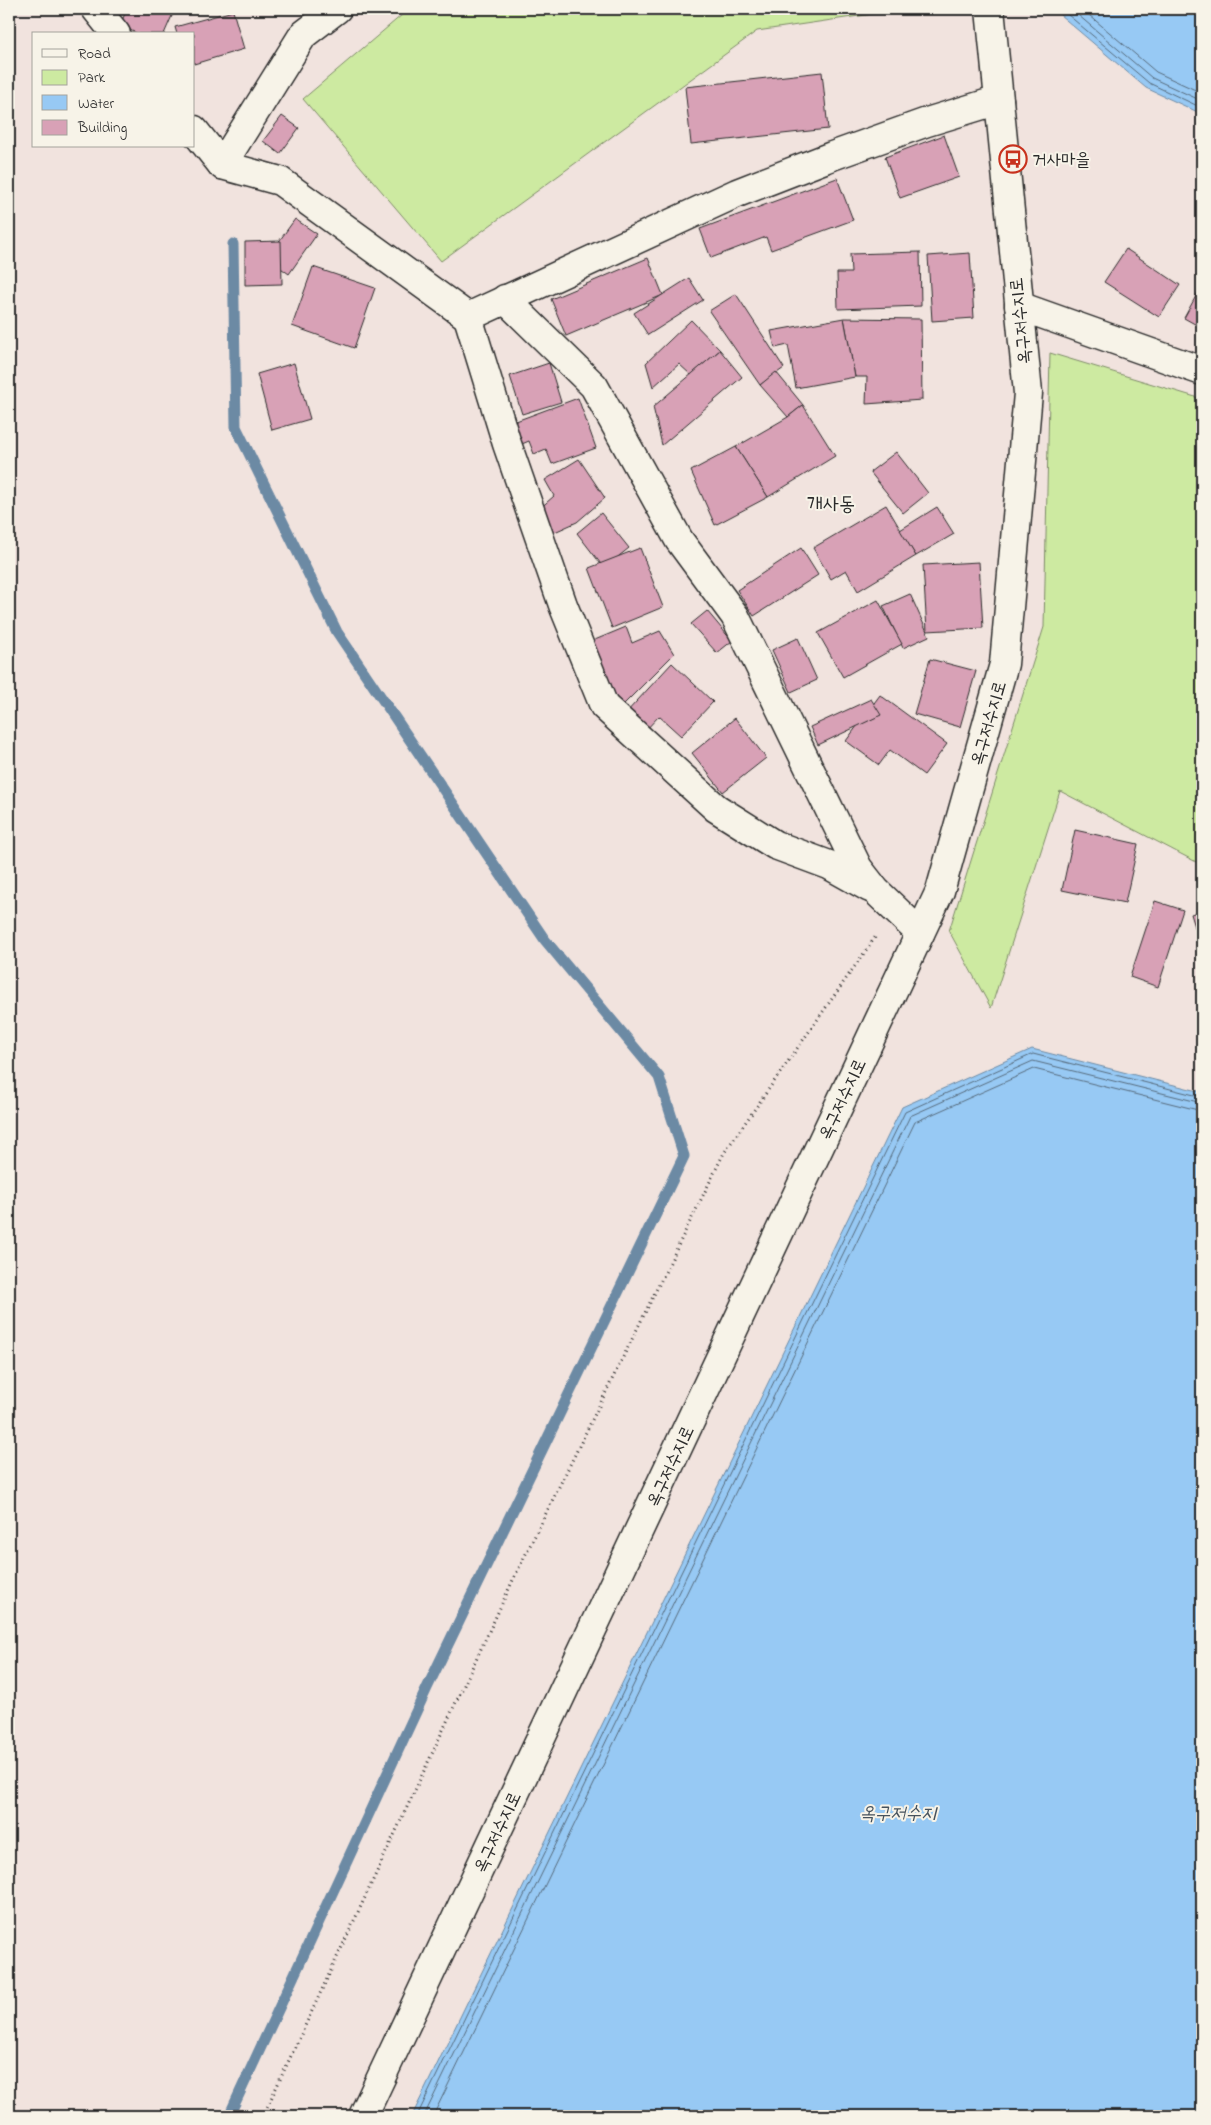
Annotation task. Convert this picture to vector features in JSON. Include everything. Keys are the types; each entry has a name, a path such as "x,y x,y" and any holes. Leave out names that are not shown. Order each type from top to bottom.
{"street":[{"path":"96,9 114,32"},
{"path":"222,165 303,35 337,9"},
{"name":"옥구저수지로","path":"363,2116 940,891 1004,664 1028,392 990,9"},
{"path":"468,317 746,190 867,143 999,100"},
{"path":"195,131 222,165 280,181 468,317 507,444 560,596 604,706 716,808 775,845 829,865 885,900"},
{"path":"506,299 594,386 678,540 735,616 858,868 885,900 920,933"},
{"path":"1019,306 1202,370"}],"path":[{"path":"263,2116 508,1588 724,1153 885,900"}],"green space":[{"path":"409,9 907,9 757,31 441,261 303,99"},
{"path":"1050,353 1202,399 1202,865 1060,791 991,1008 949,931 1044,627"}],"water":[{"path":"1053,9 1202,9 1202,114 1146,88"},
{"name":"옥구저수지","path":"1032,1049 1202,1092 1202,2116 412,2116 902,1107"}],"building":[{"path":"127,9 175,9 165,32 134,32 120,25"},
{"path":"233,11 244,49 195,64 195,32 176,32 175,27"},
{"path":"822,72 828,129 691,144 685,87"},
{"path":"282,116 299,128 280,154 263,141"},
{"path":"944,135 959,177 900,198 885,157"},
{"path":"837,178 853,220 771,250 766,237 711,258 700,229"},
{"path":"295,219 317,234 289,274 267,258"},
{"path":"281,241 282,284 245,285 245,242"},
{"path":"1126,249 1180,285 1159,317 1104,282"},
{"path":"920,252 921,306 838,309 837,273 851,273 850,254"},
{"path":"970,253 974,318 932,321 928,256"},
{"path":"648,258 663,295 566,336 551,299"},
{"path":"313,267 375,288 354,348 292,326"},
{"path":"689,278 703,300 648,335 634,313"},
{"path":"1202,285 1202,328 1184,318"},
{"path":"736,294 784,368 760,385 709,311"},
{"path":"844,318 921,319 922,400 866,404 867,377 855,377"},
{"path":"844,318 855,377 796,388 788,345 775,348 771,331"},
{"path":"691,320 720,350 691,375 679,364 653,387 646,363"},
{"path":"720,350 742,377 662,445 653,407"},
{"path":"294,363 310,419 272,430 257,374"},
{"path":"549,363 561,402 522,414 510,376"},
{"path":"776,372 803,405 788,417 760,385"},
{"path":"578,398 596,448 552,464 546,449 534,454 529,441 517,446 508,424"},
{"path":"803,405 835,456 768,497 736,447 788,417"},
{"path":"736,447 768,497 715,525 691,471"},
{"path":"896,452 928,493 903,513 870,472"},
{"path":"579,459 605,498 577,522 548,535 538,510 554,496 545,480"},
{"path":"886,505 916,556 858,591 846,570 831,579 813,548"},
{"path":"937,507 954,534 916,556 900,530"},
{"path":"601,513 629,548 604,568 577,533"},
{"path":"640,548 663,607 612,628 589,568"},
{"path":"801,548 818,575 754,616 737,590"},
{"path":"979,562 983,628 927,631 923,565"},
{"path":"910,594 929,636 903,648 883,606"},
{"path":"878,600 902,644 843,677 818,633"},
{"path":"707,611 732,641 717,653 691,624"},
{"path":"626,627 632,643 660,631 674,654 623,705 603,682 590,642"},
{"path":"798,638 817,680 791,692 772,650"},
{"path":"930,659 976,671 960,727 914,714"},
{"path":"672,663 713,702 681,736 659,716 644,732 625,714"},
{"path":"880,695 947,744 924,775 890,750 879,765 846,741"},
{"path":"871,699 881,715 818,745 810,727"},
{"path":"735,718 766,758 723,792 692,753"},
{"path":"1075,830 1138,844 1125,903 1062,890"},
{"path":"1155,901 1183,910 1158,987 1130,977"},
{"path":"1202,910 1202,942 1200,943 1191,914"}],"waterway":[{"path":"229,2116 427,1688 684,1156 659,1077 545,940 337,632 236,427 233,244"}],"place":[{"name":"거사마을","path":"1013,159"}],"district":[{"name":"개사동","path":"831,503"}]}
